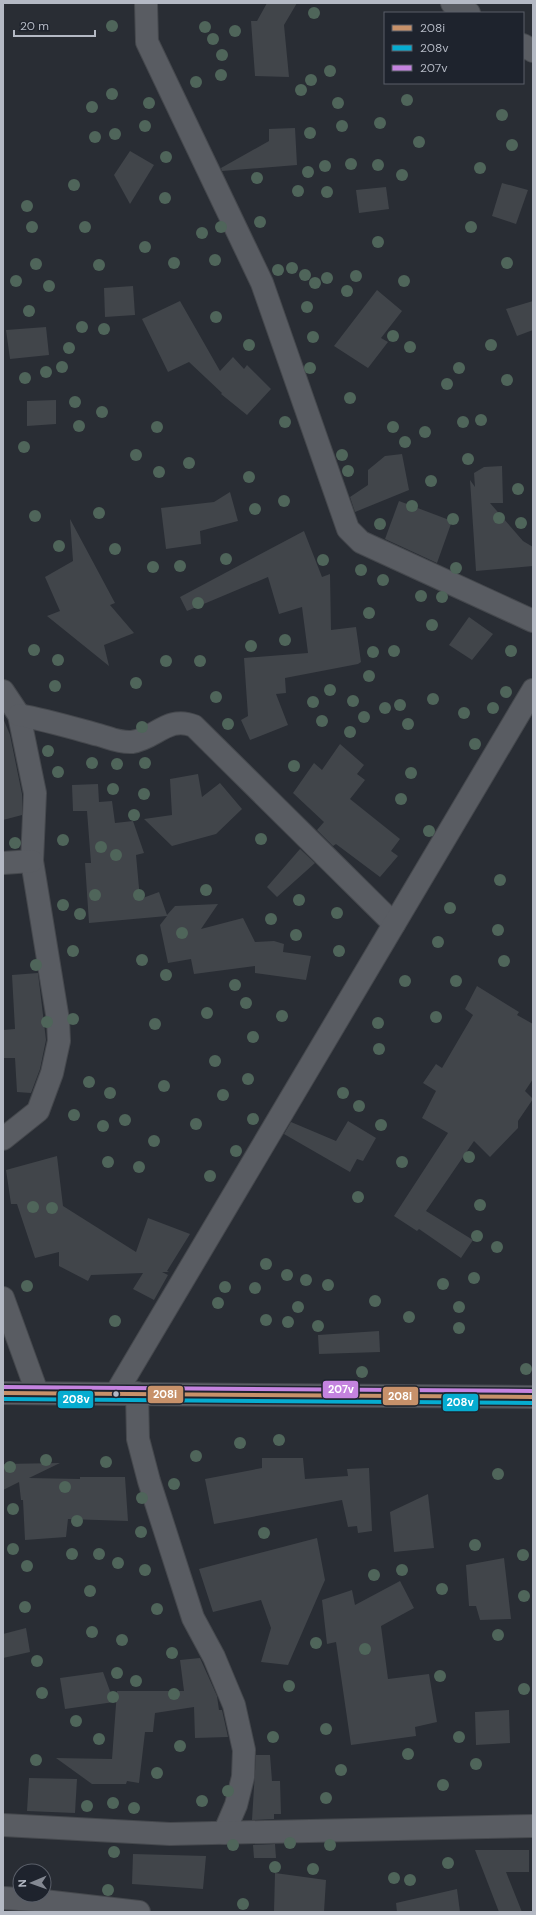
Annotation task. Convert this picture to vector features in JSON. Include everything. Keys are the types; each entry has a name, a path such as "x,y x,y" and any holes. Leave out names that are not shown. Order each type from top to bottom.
{"main road":[{"path":"3,1393 37,1392 533,1397"}],"street":[{"path":"146,3 147,42 262,283 348,529 362,542 533,621"},
{"path":"452,3 467,12"},
{"path":"524,46 533,51"},
{"path":"224,1833 236,1804 243,1777 244,1750 234,1705 214,1657 193,1618 149,1481 127,1393 394,924 533,690"},
{"path":"3,691 19,715 35,793 32,861 58,1020 59,1041 52,1073 38,1111 3,1139"},
{"path":"19,715 46,720 113,741 131,742 144,739 165,727 182,722 194,726 394,924"},
{"path":"3,863 32,861"},
{"path":"3,1298 37,1392"},
{"path":"3,1826 170,1834 533,1826"},
{"path":"3,1898 35,1900 139,1912"}],"building":[{"path":"267,3 297,3 284,25 289,77 255,76 251,21 257,21"},
{"path":"295,128 297,165 222,171 221,168 269,141 269,129"},
{"path":"130,151 154,165 130,204 114,175"},
{"path":"502,183 528,190 516,224 492,216"},
{"path":"386,187 389,209 359,213 356,190"},
{"path":"133,286 135,315 105,317 104,288"},
{"path":"377,290 402,311 381,338 388,342 368,368 334,346"},
{"path":"180,301 220,371 233,357 244,369 247,365 271,389 247,415 221,394 222,393 189,362 168,372 142,319"},
{"path":"533,301 533,330 517,336 506,309"},
{"path":"46,327 49,355 10,359 6,330"},
{"path":"56,400 56,424 27,426 27,401"},
{"path":"402,454 409,490 355,512 350,497 368,485 368,470 385,456"},
{"path":"502,466 503,503 490,503 523,541 533,547 533,566 476,571 470,480 475,487 474,473 484,467"},
{"path":"230,492 238,521 200,531 201,544 166,549 161,508 214,502"},
{"path":"399,501 452,521 437,563 385,539"},
{"path":"70,519 115,603 110,605 134,633 104,645 109,666 47,616 60,611 45,577 73,561"},
{"path":"304,531 322,577 330,574 331,630 356,627 361,662 358,664 285,678 286,693 276,694 288,725 250,740 241,720 248,716 244,658 308,653 302,607 279,614 268,577 187,611 180,597"},
{"path":"469,617 493,634 472,660 449,645"},
{"path":"3,718 10,735 22,794 22,815 3,820"},
{"path":"340,744 364,765 357,774 365,780 350,799 400,839 391,851 398,856 380,877 336,844 333,846 317,830 324,822 293,793 314,763 322,770"},
{"path":"198,774 202,797 220,783 242,809 216,834 172,846 144,819 172,815 170,779"},
{"path":"98,784 99,802 112,801 115,823 133,821 144,853 136,855 140,899 159,892 167,915 175,906 218,904 201,929 243,918 255,942 274,941 284,944 283,952 311,956 306,980 255,973 255,966 194,974 191,959 168,963 160,925 167,916 89,923 85,863 91,863 87,811 73,811 72,785"},
{"path":"300,849 315,863 277,897 267,887"},
{"path":"38,973 46,1040 40,1069 31,1093 17,1092 15,1058 3,1058 3,1030 15,1029 12,975"},
{"path":"477,986 519,1012 517,1015 533,1024 533,1079 525,1091 533,1099 518,1121 518,1128 490,1157 474,1141 426,1211 473,1240 461,1258 419,1229 417,1231 394,1216 448,1133 422,1118 436,1091 423,1083 436,1064 442,1068 473,1015 465,1009"},
{"path":"348,1121 376,1138 363,1161 357,1159 350,1172 284,1134 291,1122 336,1141"},
{"path":"57,1156 63,1206 136,1252 148,1218 190,1234 167,1271 169,1272 162,1272 168,1275 154,1300 133,1289 143,1273 91,1275 88,1281 59,1266 59,1252 35,1258 17,1204 11,1204 6,1170"},
{"path":"379,1331 380,1352 319,1354 318,1335"},
{"path":"262,1458 303,1458 305,1479 348,1476 347,1469 369,1468 372,1531 358,1533 357,1526 348,1527 342,1500 214,1524 205,1479 262,1468"},
{"path":"60,1463 29,1478 80,1479 80,1477 125,1477 128,1521 68,1519 66,1537 25,1540 23,1500 21,1500 19,1482 3,1490 3,1464"},
{"path":"428,1494 434,1548 394,1552 390,1512"},
{"path":"317,1538 325,1580 288,1665 261,1662 271,1628 261,1600 213,1612 199,1569"},
{"path":"504,1558 511,1619 480,1620 476,1606 469,1606 466,1565"},
{"path":"400,1581 414,1608 381,1626 388,1679 429,1674 437,1722 415,1727 416,1736 351,1745 336,1642 327,1644 322,1600 352,1590 355,1605"},
{"path":"26,1628 30,1652 3,1658 3,1634"},
{"path":"200,1658 217,1696 219,1710 222,1710 228,1737 195,1738 194,1707 155,1713 153,1732 145,1732 139,1783 127,1781 126,1784 92,1784 56,1758 112,1759 117,1691 184,1691 180,1660"},
{"path":"103,1672 114,1702 65,1709 60,1678"},
{"path":"509,1710 510,1743 476,1745 475,1712"},
{"path":"256,1755 270,1755 272,1781 280,1781 281,1814 274,1814 274,1819 252,1820"},
{"path":"29,1778 77,1779 75,1813 27,1811"},
{"path":"275,1844 276,1858 254,1858 253,1845"},
{"path":"475,1850 529,1850 529,1872 506,1872 522,1912 499,1912"},
{"path":"133,1854 206,1856 203,1889 132,1884"},
{"path":"275,1873 326,1880 324,1912 274,1912"},
{"path":"457,1889 460,1912 397,1912 396,1903"}],"transit line":[{"name":"207v","path":"3,1387 533,1391"},
{"name":"208i","path":"3,1393 533,1397"},
{"name":"208v","path":"3,1399 533,1403"}]}
